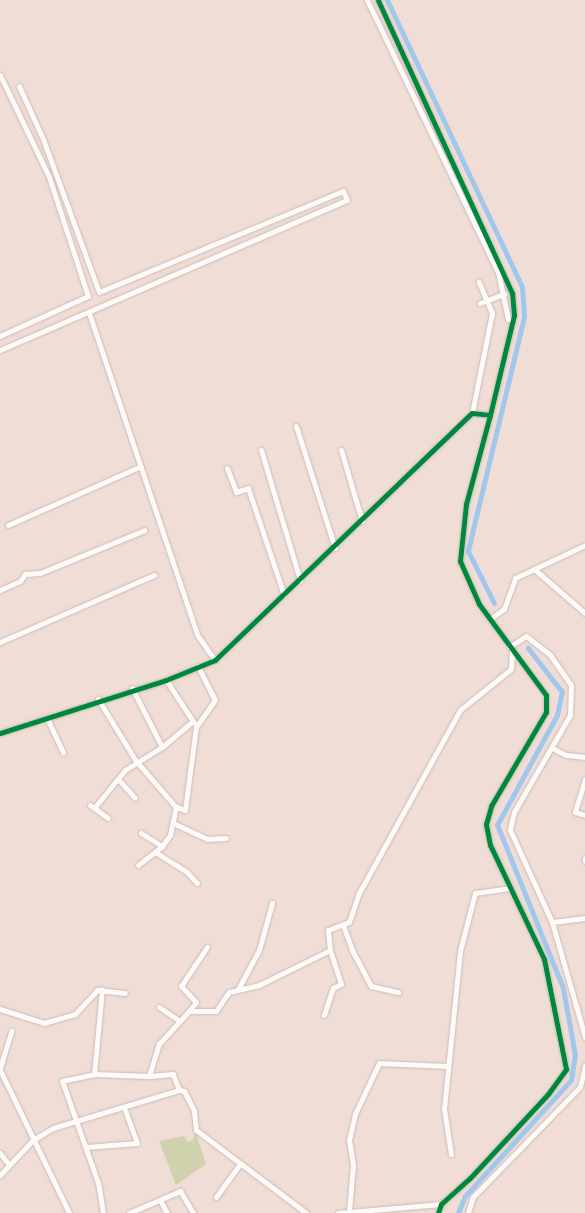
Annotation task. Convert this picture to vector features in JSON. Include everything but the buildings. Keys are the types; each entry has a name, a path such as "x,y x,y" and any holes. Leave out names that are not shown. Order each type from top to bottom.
{"street":[{"path":"368,0 498,272 508,319 513,320"},
{"path":"378,0 512,293 513,320 466,504 460,561 479,604 546,695 546,712 491,806 486,824 490,846 544,959 566,1069 548,1094 470,1178 441,1204 438,1213"},
{"path":"0,77 49,177 88,296 0,336"},
{"path":"0,350 89,312 131,291 208,258 245,246 347,200 343,191 99,292 43,139 19,86"},
{"path":"0,732 47,718 132,688 166,680 215,660 335,548 472,414 492,313 479,282"},
{"path":"480,303 504,294"},
{"path":"89,312 198,636 215,660"},
{"path":"472,414 490,414"},
{"path":"296,426 335,548"},
{"path":"261,450 300,580"},
{"path":"340,450 362,521"},
{"path":"8,524 141,466"},
{"path":"227,468 236,492 248,488 284,595"},
{"path":"0,590 20,581 25,574 40,573 144,530"},
{"path":"490,619 504,609 515,578 585,545"},
{"path":"534,569 585,614"},
{"path":"0,642 154,575"},
{"path":"510,648 526,636 550,655 571,685 570,715 514,812 510,830 552,922 585,1037"},
{"path":"324,1015 333,988 341,984 330,950 328,930 349,922 359,893 460,710 511,669 510,648"},
{"path":"98,700 136,761 176,807 185,810 196,727 215,700 198,666"},
{"path":"166,680 196,727"},
{"path":"132,688 162,747"},
{"path":"47,718 64,752"},
{"path":"108,818 92,806 136,761 162,747 193,721"},
{"path":"552,748 566,755 585,757"},
{"path":"118,779 135,798"},
{"path":"585,779 575,812 585,815"},
{"path":"138,865 162,846 173,823 176,807"},
{"path":"173,823 208,839 226,838"},
{"path":"141,833 162,846"},
{"path":"155,852 187,872 197,883"},
{"path":"451,1154 444,1109 457,1002 455,977 475,893 510,888"},
{"path":"238,989 259,950 272,903"},
{"path":"552,922 585,918"},
{"path":"343,925 352,950 371,986 398,992"},
{"path":"149,1076 159,1044 196,1002 181,986 207,947"},
{"path":"189,1011 216,1011 229,992 259,985 330,950"},
{"path":"94,1074 102,989"},
{"path":"0,1009 44,1023 56,1021 82,1010 93,994 102,989 125,993"},
{"path":"159,1007 180,1020"},
{"path":"12,1031 0,1069 69,1213"},
{"path":"349,1211 353,1165 349,1140 356,1114 379,1063 448,1066"},
{"path":"468,1213 473,1197 580,1087 585,1067"},
{"path":"103,1213 86,1147 62,1082 94,1074 149,1076 174,1074 179,1090"},
{"path":"0,1175 34,1140 53,1128 179,1090 184,1091 194,1111 196,1130 306,1213"},
{"path":"86,1147 137,1143 124,1108"},
{"path":"0,1153 9,1165"},
{"path":"216,1197 240,1164"},
{"path":"129,1213 180,1191 193,1213"},
{"path":"160,1200 167,1213"},
{"path":"338,1213 441,1204"}],"green space":[{"path":"195,1131 206,1164 176,1185 159,1141 184,1136 188,1142 193,1140"}],"waterway":[{"path":"387,0 522,287 524,317 468,551 494,603"},
{"path":"458,1213 465,1196 571,1080 575,1055 563,988 497,825 557,715 562,692 528,648"}],"cycle path":[{"path":"0,733 166,680 215,660 472,413 490,415 514,315 512,293 378,0"},
{"path":"438,1213 441,1204 470,1178 548,1094 566,1069 544,959 490,845 486,824 491,806 546,712 546,695 479,604 460,561 466,504 490,415"}]}
